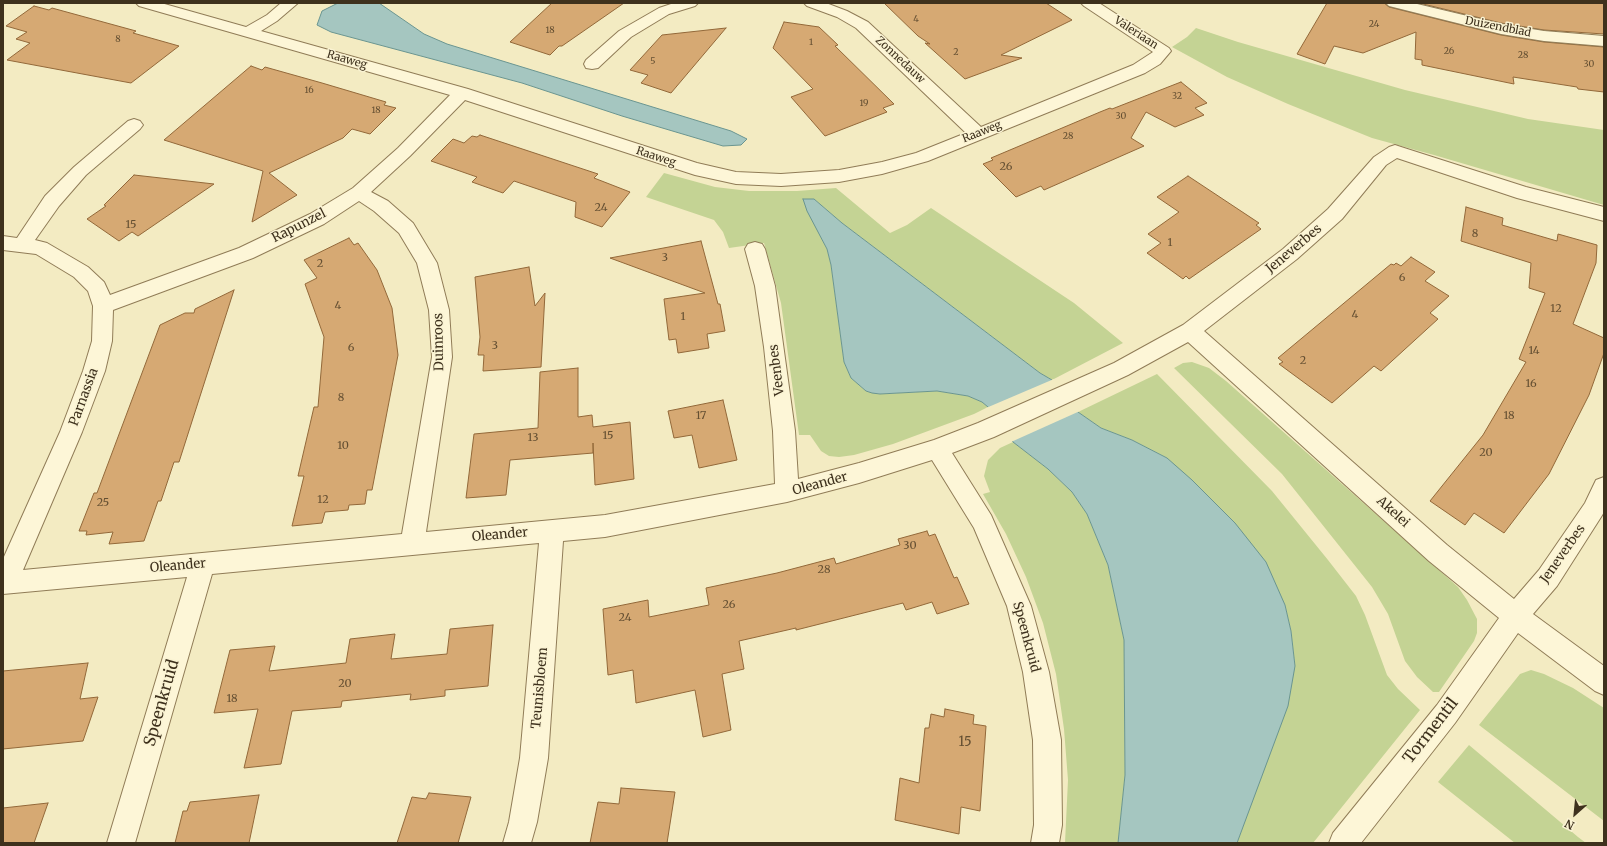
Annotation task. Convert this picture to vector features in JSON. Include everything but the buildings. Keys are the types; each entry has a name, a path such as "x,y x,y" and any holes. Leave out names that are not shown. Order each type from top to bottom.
{"street":[{"name":"Raaweg","path":"144,3 462,93 695,169 736,178 781,180 839,176 882,168 922,157 1139,69 1154,60 1163,51"},
{"path":"248,32 272,18 290,3"},
{"path":"592,64 625,34 664,11 690,3"},
{"name":"Zonnedauw","path":"812,3 842,14 862,25 978,134"},
{"name":"Valeriaan","path":"1090,3 1163,51"},
{"name":"Duizendblad","path":"1394,3 1501,29 1604,41"},
{"name":"Rapunzel","path":"103,306 246,253 317,219 359,194 404,152 462,93"},
{"name":"Parnassia","path":"12,244 80,171 134,125"},
{"name":"Jeneverbes","path":"986,430 1121,369 1190,331 1290,254 1334,214 1380,161 1396,151 1524,193 1604,214"},
{"name":"Duinroos","path":"359,194 381,206 406,228 427,263 439,310 442,357 436,404 412,544"},
{"name":"Parnassia","path":"4,583 71,432 94,371 102,341 103,306 97,287 81,272 40,248 12,244"},
{"name":"Veenbes","path":"754,249 765,286 774,347 784,431 787,492"},
{"name":"Akelei","path":"1190,331 1438,552 1514,616 1604,682"},
{"name":"Oleander","path":"4,583 605,526 787,492 859,473 937,449 986,430"},
{"name":"Speenkruid","path":"937,449 983,522 1019,606 1036,672 1046,740 1048,825 1045,843"},
{"name":"Jeneverbes","path":"1514,616 1548,578 1593,510 1604,487"},
{"name":"Teunisbloem","path":"517,843 523,822 534,758 552,531"},
{"name":"Speenkruid","path":"121,843 203,564"},
{"name":"Tormentil","path":"1343,843 1446,714 1514,616"}],"green space":[{"path":"1196,28 1238,42 1405,90 1528,119 1604,130 1604,205 1372,138 1288,104 1227,77 1172,47 1187,37"},
{"path":"664,173 715,187 749,191 797,191 836,188 890,233 907,225 931,208 1074,303 1123,343 1052,380 1040,373 842,223 814,199 819,233 827,249 831,265 844,362 851,378 866,391 880,394 937,391 968,396 982,402 988,407 974,414 893,444 854,455 839,457 829,456 821,451 810,435 799,435 781,303 764,243 729,248 723,232 714,220 646,197"},
{"path":"1192,362 1209,368 1226,381 1458,587 1477,619 1477,633 1474,641 1439,692 1433,692 1417,677 1405,661 1388,614 1372,587 1282,474 1174,368 1183,363"},
{"path":"1157,374 1272,491 1328,560 1356,596 1365,615 1387,675 1398,689 1420,710 1313,843 1237,843 1295,666 1291,631 1285,605 1167,458 1132,440 1101,428 1078,412"},
{"path":"1013,442 1048,469 1072,492 1087,514 1108,565 1124,640 1125,775 1118,843 1065,843 1068,780 1064,729 1056,674 1043,623 1026,577 1006,534 983,494 990,492 984,476 988,460 1000,448"},
{"path":"1531,670 1544,674 1573,688 1604,708 1604,821 1479,725 1520,674"},
{"path":"1469,745 1586,843 1515,843 1438,782"}],"water":[{"path":"338,3 379,3 424,34 447,44 731,131 747,139 741,145 723,146 622,116 522,83 331,32 317,25 322,11"},
{"path":"803,199 814,199 842,223 1040,373 1052,380 1078,412 1101,428 1132,440 1167,458 1192,480 1235,523 1266,562 1285,605 1291,631 1295,666 1288,706 1237,843 1118,843 1125,775 1124,640 1108,565 1087,514 1072,492 1048,469 1013,442 988,407 982,402 968,396 937,391 880,394 872,393 866,391 851,378 844,362 831,265 827,249 807,211"}],"pier":[{"path":"1054,379 1080,411 1011,442 986,408"}]}
